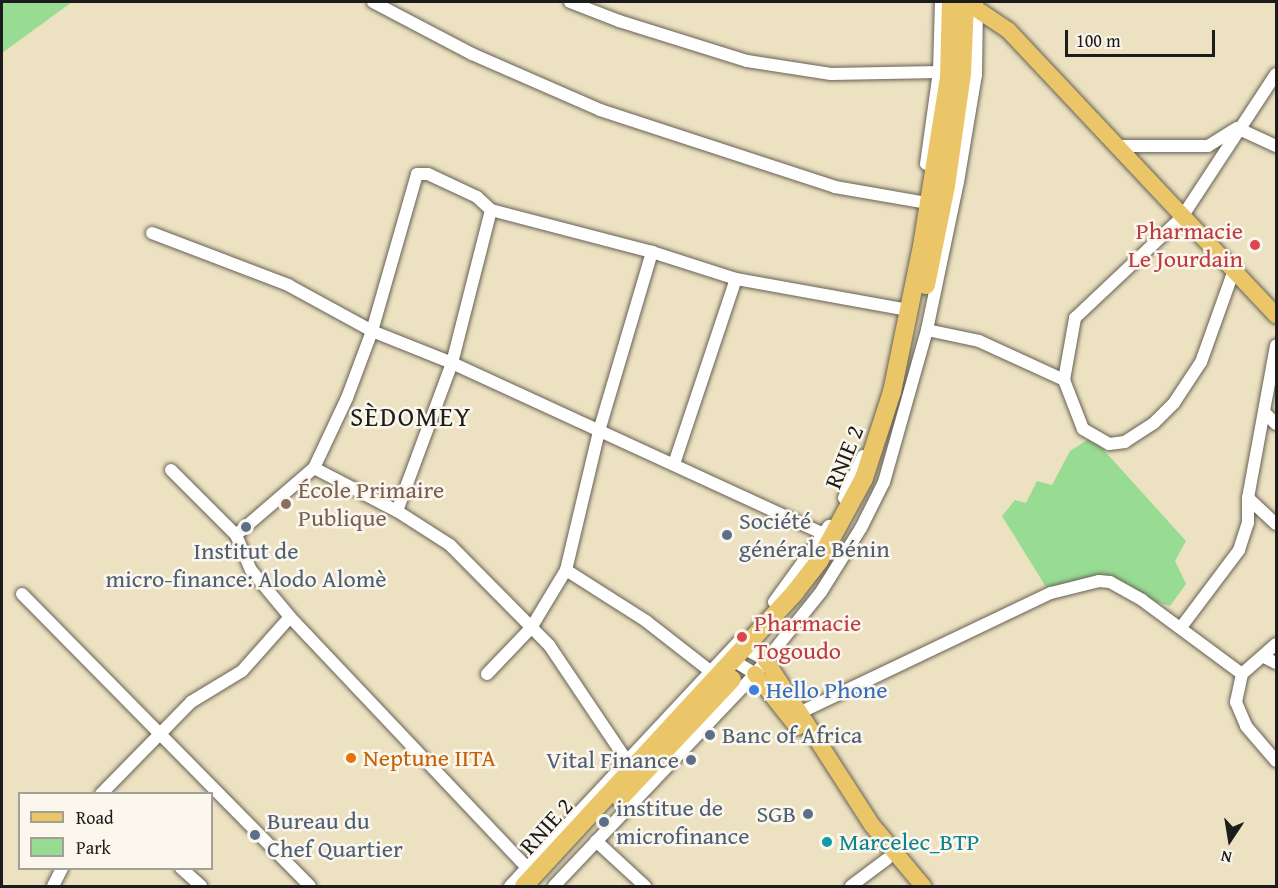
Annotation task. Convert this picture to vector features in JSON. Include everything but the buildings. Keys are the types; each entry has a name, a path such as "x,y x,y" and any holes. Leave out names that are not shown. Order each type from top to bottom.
{"highway":[{"name":"RNIE 2","path":"524,886 818,580 854,522 876,474 937,239 962,74 961,6"},
{"name":"RNIE 2","path":"540,886 745,657"}],"main road":[{"path":"961,6 1010,31 1276,315"},
{"path":"745,657 799,713 873,825 923,886"},
{"path":"745,657 797,726 830,782 910,886"}],"street":[{"path":"373,2 472,54 600,110 835,187 921,202"},
{"path":"570,2 619,21 747,61 831,75 939,72"},
{"path":"554,886 596,841 745,657 824,534 860,464 881,405 902,309 921,202 939,72 961,6"},
{"path":"510,886 709,670 745,657 821,592 861,528 884,482 927,330 974,85 961,6"},
{"path":"1234,270 1201,363 1189,385 1154,423 1125,442 1109,444 1083,429 1064,380 1075,318 1182,217 1237,128 1275,79"},
{"path":"1117,146 1208,146 1237,128"},
{"path":"1237,128 1276,147"},
{"path":"236,535 314,468 372,331 417,174 428,174 467,192 490,210 652,252 736,279 902,309"},
{"path":"397,511 452,363 490,210"},
{"path":"152,233 288,285 372,331 452,363 824,534"},
{"path":"487,674 531,628 566,570 599,432 652,252"},
{"path":"674,464 736,279"},
{"path":"927,330 979,341 1064,380"},
{"path":"1182,626 1239,550 1248,523 1248,498 1276,346"},
{"path":"1264,412 1276,424"},
{"path":"314,468 397,511 450,545 549,645 627,761"},
{"path":"171,470 236,535 251,570 290,617 527,868"},
{"path":"1248,498 1276,524"},
{"path":"566,570 646,621 709,670"},
{"path":"799,713 1052,593 1078,585 1110,582 1182,626 1242,675"},
{"path":"22,594 157,734 310,886"},
{"path":"103,792 157,734 191,702 242,671 290,617"},
{"path":"1242,675 1271,660 1276,644"},
{"path":"1242,675 1236,702 1240,717 1264,751 1276,761"},
{"path":"596,841 645,886"},
{"path":"851,886 887,859"},
{"path":"53,886 61,870"},
{"path":"183,870 201,886"}],"green space":[{"path":"2,2 72,2 2,53"},
{"path":"1092,437 1186,541 1175,561 1186,584 1170,606 1146,599 1109,579 1046,587 1002,516 1015,500 1026,503 1037,481 1052,485 1070,451"}],"place":[{"name":"Pharmacie Le Jourdain","path":"1255,245"},
{"name":"École Primaire Publique","path":"286,504"},
{"name":"Institut de micro-finance: Alodo Alomè","path":"246,527"},
{"name":"Société générale Bénin","path":"727,535"},
{"name":"Pharmacie Togoudo","path":"742,637"},
{"name":"Hello Phone","path":"754,690"},
{"name":"Banc of Africa","path":"710,735"},
{"name":"Neptune IITA","path":"351,758"},
{"name":"Vital Finance","path":"691,760"},
{"name":"SGB","path":"808,814"},
{"name":"institue de microfinance","path":"604,822"},
{"name":"Bureau du Chef Quartier","path":"255,835"},
{"name":"Marcelec_BTP","path":"827,842"}],"district":[{"name":"SÈDOMEY","path":"411,417"}]}
